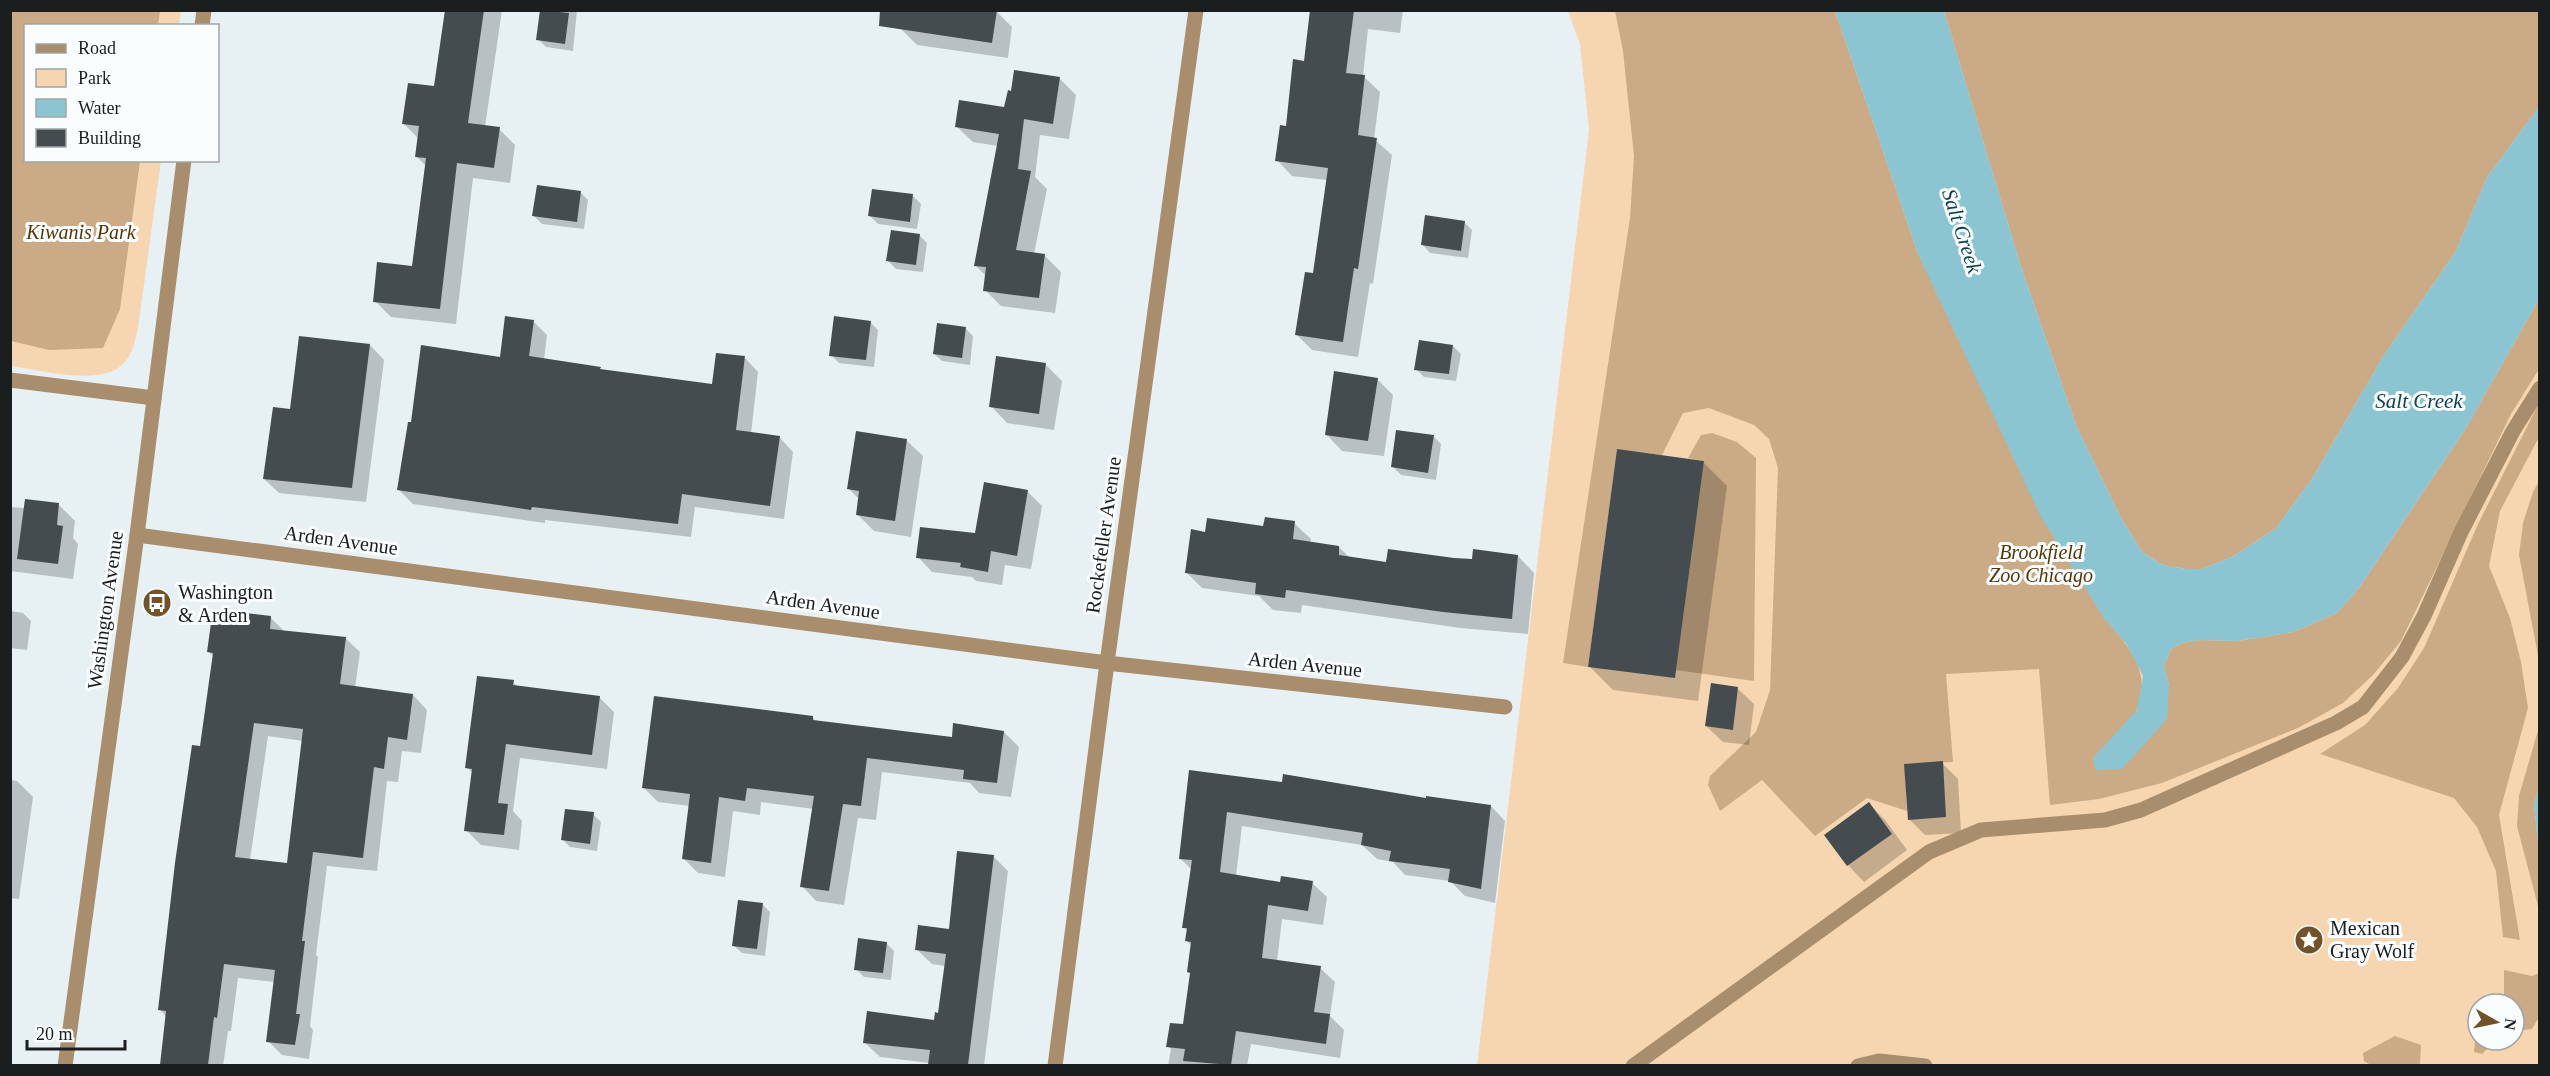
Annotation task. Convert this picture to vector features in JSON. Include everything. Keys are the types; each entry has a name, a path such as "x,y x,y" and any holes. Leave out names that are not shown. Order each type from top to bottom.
{"street":[{"name":"Rockefeller Avenue","path":"1055,1065 1196,10"},
{"name":"Washington Avenue","path":"65,1065 137,535 184,162"},
{"path":"10,380 154,398"},
{"path":"1633,1065 1929,852 1981,830 2105,820 2141,810 2336,723 2363,707 2402,657 2424,616 2466,522 2513,431 2540,388"},
{"name":"Arden Avenue","path":"137,535 1107,663 1505,706"},
{"path":"1858,1065 1879,1061 1924,1065"}],"green space":[{"name":"Kiwanis Park","path":"11,10 160,11 158,24 24,24 24,162 140,162 120,309 103,348 49,350 11,341"},
{"name":"Kiwanis Park","path":"11,11 181,11 179,24 24,24 24,162 161,162 138,328 125,362 110,372 83,376 11,366"},
{"name":"Brookfield Zoo Chicago","path":"1568,11 2539,11 2539,1065 1477,1066 1589,130 1580,44"},
{"path":"1615,11 1835,11 1918,254 2104,618 2129,648 2140,671 2141,696 2137,709 2124,727 2093,758 2169,686 2164,666 2171,649 2182,643 2200,640 2237,641 2294,632 2337,613 2359,588 2466,428 2539,299 2539,369 2511,414 2401,641 2373,675 2343,703 2298,728 2162,783 2099,799 2050,805 2039,669 1946,674 1953,762 1905,764 1907,811 1867,798 1815,836 1762,780 1720,811 1708,785 1710,776 1756,732 1770,690 1778,468 1769,439 1754,425 1709,408 1683,413 1662,455 1617,450 1588,667 1563,663 1630,218 1634,156 1623,51"},
{"path":"1944,11 2539,11 2539,107 2487,177 2456,251 2384,355 2312,479 2276,528 2234,556 2202,569 2163,565 2142,552 2120,516 2076,425 2021,267"},
{"path":"2539,403 2539,437 2500,511 2489,566 2510,618 2521,662 2528,708 2499,815 2520,940 2503,937 2496,871 2477,827 2454,798 2320,754 2365,725 2398,688 2424,648 2478,524"},
{"path":"1712,433 1737,442 1756,458 1754,681 1676,670 1704,461 1688,458 1701,435"},
{"path":"2539,481 2539,661 2519,555 2523,523"},
{"path":"2539,727 2539,787 2534,805 2539,852 2539,910 2517,826 2519,796"},
{"path":"2504,970 2532,976 2539,973 2539,1017 2532,1029 2526,1030 2526,992 2504,992"},
{"path":"2395,1036 2421,1045 2420,1065 2371,1065 2364,1061 2363,1053"}],"water":[{"name":"Salt Creek","path":"1835,11 1944,11 2021,267 2076,425 2120,516 2142,552 2163,565 2186,569 2202,569 2234,556 2276,528 2312,479 2384,355 2456,251 2487,177 2539,107 2539,299 2466,428 2359,588 2337,613 2294,632 2237,641 2200,640 2182,643 2171,649 2164,666 2169,686 2167,719 2122,769 2096,770 2093,758 2137,710 2143,676 2127,645 2104,618 2040,515 1918,254"},
{"path":"2539,787 2540,852 2534,805"}],"building":[{"path":"445,10 484,10 468,123 500,127 494,168 457,163 440,309 373,302 377,262 412,266 426,158 415,157 419,126 402,124 408,83 434,86"},
{"path":"540,10 569,13 565,44 536,40"},
{"path":"880,10 997,10 992,43 879,26"},
{"path":"1310,10 1354,10 1346,73 1365,75 1358,135 1377,138 1358,269 1354,268 1343,342 1295,335 1305,272 1313,273 1328,168 1275,161 1280,125 1286,126 1293,59 1304,61"},
{"path":"1014,70 1060,77 1053,124 1024,119 1018,169 1031,171 1016,250 1045,254 1039,298 983,291 986,267 974,266 999,134 955,127 959,100 1004,107 1008,90 1011,91"},
{"path":"537,185 581,191 577,222 532,216"},
{"path":"872,189 913,194 910,222 868,216"},
{"path":"1425,215 1465,221 1461,251 1421,245"},
{"path":"891,230 920,234 916,265 886,261"},
{"path":"505,316 534,320 529,356 601,367 600,369 712,384 716,353 745,356 736,430 780,436 770,506 682,494 678,524 532,507 531,510 397,490 408,422 411,422 421,345 500,357"},
{"path":"834,316 871,321 866,360 829,356"},
{"path":"937,323 966,327 962,358 933,354"},
{"path":"299,336 370,344 352,488 263,479 273,407 290,409"},
{"path":"1419,340 1453,345 1449,374 1414,370"},
{"path":"996,356 1046,363 1039,414 989,407"},
{"path":"1334,371 1378,378 1368,441 1325,435"},
{"path":"1396,430 1434,435 1428,473 1391,467"},
{"path":"856,431 907,439 895,521 856,515 859,491 847,489"},
{"path":"1617,449 1704,461 1675,678 1588,667"},
{"path":"984,482 1028,490 1017,556 991,551 988,572 960,567 961,563 916,558 920,527 975,533"},
{"path":"25,499 59,503 57,525 63,526 58,564 17,559"},
{"path":"1265,517 1295,521 1293,539 1339,546 1339,555 1386,562 1388,549 1472,559 1473,549 1518,555 1512,619 1443,612 1286,590 1285,598 1255,594 1256,583 1185,573 1191,529 1205,532 1207,518 1263,526"},
{"path":"213,609 271,616 270,629 346,637 340,684 413,694 407,740 388,737 384,769 374,767 363,858 313,852 302,941 305,941 296,1014 300,1014 295,1045 266,1042 275,970 224,964 208,1065 160,1065 166,1011 158,1010 175,863 192,745 200,746 213,653 207,652","holes":["254,723 303,729 287,863 235,857"]},
{"path":"477,676 514,680 513,685 600,696 592,755 506,744 498,803 508,804 504,835 464,831 472,769 465,768"},
{"path":"1711,683 1738,687 1733,730 1705,726"},
{"path":"654,696 813,716 813,720 952,737 953,723 1004,731 997,783 963,779 964,770 867,758 861,806 843,804 829,891 800,887 814,796 747,788 745,801 719,797 711,863 682,859 690,794 642,788"},
{"path":"1943,761 1946,817 1908,820 1904,764"},
{"path":"1189,770 1282,782 1283,774 1426,798 1426,796 1491,805 1481,889 1448,882 1450,869 1389,861 1391,851 1361,845 1363,833 1227,812 1220,872 1280,882 1281,876 1313,881 1308,911 1268,905 1262,958 1321,966 1314,1012 1330,1014 1326,1044 1236,1031 1231,1065 1183,1061 1185,1049 1166,1047 1170,1023 1183,1024 1190,973 1187,972 1191,942 1185,941 1187,928 1182,928 1192,860 1179,859"},
{"path":"1869,802 1892,834 1847,866 1824,835"},
{"path":"565,809 594,812 590,844 561,840"},
{"path":"957,851 994,855 968,1065 928,1065 930,1050 863,1043 867,1011 934,1020 935,1012 938,1013 946,954 915,950 918,925 949,929"},
{"path":"738,900 763,903 757,949 732,946"},
{"path":"858,938 887,942 883,973 854,970"}],"place":[{"name":"Washington & Arden","path":"157,603"},
{"name":"Mexican Gray Wolf","path":"2309,940"}]}
